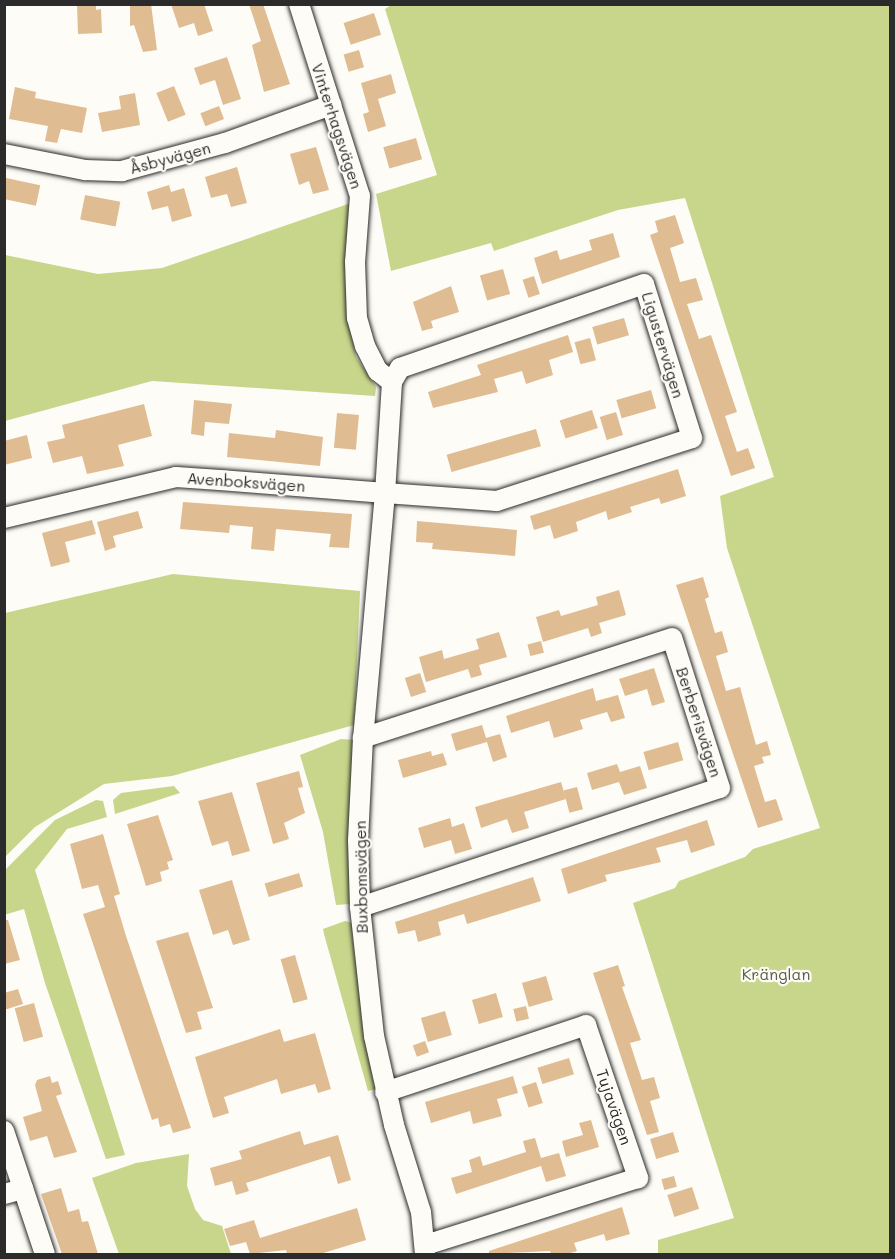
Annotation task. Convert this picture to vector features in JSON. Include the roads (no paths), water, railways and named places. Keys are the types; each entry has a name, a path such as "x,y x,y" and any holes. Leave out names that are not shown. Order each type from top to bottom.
{"street":[{"name":"Vinterhagsvägen","path":"299,4 360,196 355,262 357,318 365,346 378,371 392,382"},
{"name":"Åsbyvägen","path":"4,154 85,170 122,171 225,143 331,105"},
{"name":"Ligustervägen","path":"385,493 497,501 692,438 644,284 400,368 392,382"},
{"path":"385,493 392,382"},
{"name":"Avenboksvägen","path":"4,518 176,477 385,493"},
{"name":"Buxbomsvägen","path":"385,493 363,738 358,840 360,907 370,1006 386,1092 421,1212 426,1250"},
{"name":"Berberisvägen","path":"360,907 720,788 672,638 363,738"},
{"name":"Tujavägen","path":"386,1092 586,1025 638,1178 426,1250"},
{"path":"4,1131 14,1191 45,1254"}],"park label":[{"name":"Kränglan","path":"776,974"}]}
